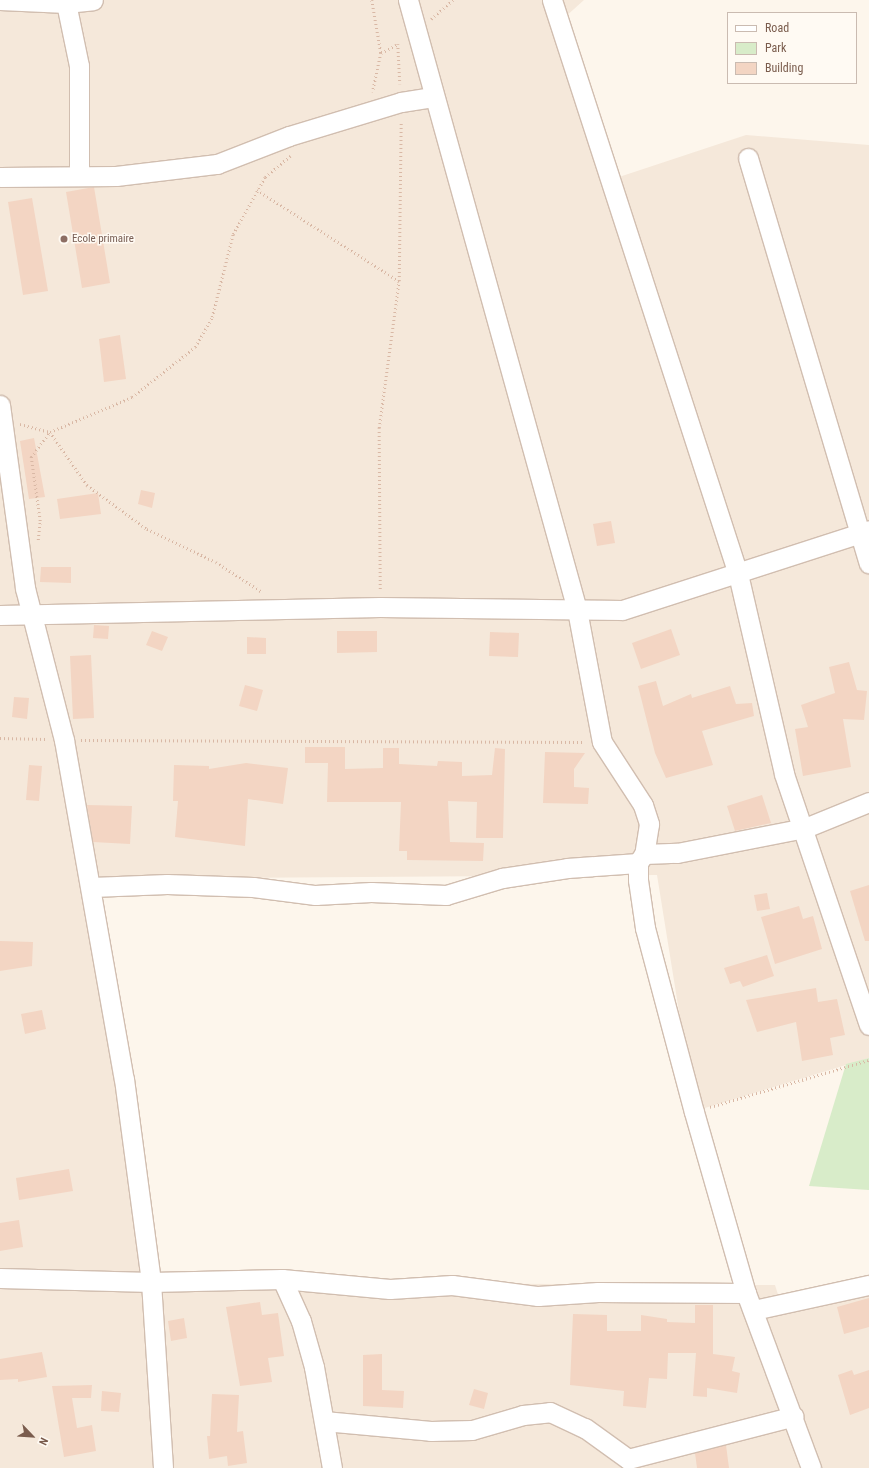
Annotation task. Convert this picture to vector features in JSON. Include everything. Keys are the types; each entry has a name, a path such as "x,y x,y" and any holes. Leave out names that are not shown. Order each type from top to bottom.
{"street":[{"path":"0,0 66,3 93,0"},
{"path":"408,0 433,97 577,610 602,742 642,805 649,824 641,859 646,928 694,1112 750,1301 794,1416 811,1468"},
{"path":"552,0 738,574 784,774 805,828 869,1025"},
{"path":"66,3 79,66 79,174"},
{"path":"0,177 79,174 116,176 217,164 289,136 401,102 433,97"},
{"path":"748,158 864,531 869,563"},
{"path":"1,412 25,588 34,614 64,740 92,887 124,1078 151,1282 163,1468"},
{"path":"0,615 380,607 622,610 738,574 864,531"},
{"path":"92,887 167,884 253,887 315,895 371,892 446,894 502,878 641,859 805,828 869,802"},
{"path":"0,1278 151,1282 282,1279 390,1289 452,1286 538,1296 598,1292 750,1301 869,1285"},
{"path":"282,1279 301,1321 324,1421 332,1468"},
{"path":"324,1421 431,1431 472,1430 523,1415 550,1412 585,1428 630,1464 794,1416"}],"path":[{"path":"370,100 381,53 372,0"},
{"path":"380,607 379,428 399,281 401,102 398,44"},
{"path":"38,542 40,521 31,457 50,432 132,397 195,346 212,317 233,234 265,177 294,152"},
{"path":"257,190 399,281"},
{"path":"1,412 50,432 86,484 147,529 248,580 284,610"},
{"path":"0,738 64,740 602,742"},
{"path":"694,1112 869,1060"}],"shaded area":[{"path":"0,0 584,0 564,18 613,179 746,135 869,145 869,1058 695,1111 657,875 82,879 155,1282 775,1285 781,1304 869,1284 869,1468 0,1468"}],"green space":[{"path":"869,1058 869,1190 809,1186 846,1064"}],"building":[{"path":"94,187 110,283 82,288 66,192"},
{"path":"32,198 48,291 23,295 8,202"},
{"path":"120,335 126,379 104,382 99,339"},
{"path":"34,438 45,497 29,499 20,441"},
{"path":"141,490 155,493 152,508 138,504"},
{"path":"98,493 101,514 60,519 57,499"},
{"path":"611,521 615,543 597,546 593,524"},
{"path":"41,567 71,567 71,583 40,582"},
{"path":"94,625 109,626 108,639 93,638"},
{"path":"671,629 680,655 641,669 632,643"},
{"path":"152,631 168,637 162,651 146,645"},
{"path":"337,631 377,631 377,652 337,653"},
{"path":"490,632 519,633 518,657 489,656"},
{"path":"247,637 266,638 266,654 247,654"},
{"path":"91,655 94,718 73,719 70,656"},
{"path":"849,662 857,690 867,691 864,720 843,719 851,767 803,776 795,729 808,727 801,705 835,693 829,667"},
{"path":"656,681 663,706 691,694 692,698 730,686 736,704 752,703 754,716 702,731 713,765 666,778 655,753 638,686"},
{"path":"245,685 263,690 257,711 239,706"},
{"path":"14,697 29,698 27,719 12,717"},
{"path":"305,747 345,747 345,769 383,768 383,748 399,748 399,764 437,766 438,761 462,762 462,776 492,775 495,748 505,749 503,838 476,838 477,802 448,801 450,842 484,843 483,861 407,860 407,851 399,851 401,802 327,802 328,763 305,763"},
{"path":"545,752 585,753 574,769 574,787 589,788 588,804 543,803"},
{"path":"246,763 288,768 283,804 248,799 245,846 175,837 178,801 173,801 174,765 209,766 209,769"},
{"path":"29,765 42,766 39,801 26,800"},
{"path":"762,795 771,823 735,831 727,806"},
{"path":"87,805 132,806 130,844 93,842"},
{"path":"869,885 869,941 865,941 850,891"},
{"path":"767,893 770,909 757,911 754,895"},
{"path":"799,906 803,919 813,916 822,949 775,964 761,917"},
{"path":"0,941 33,942 32,966 0,971"},
{"path":"767,955 774,976 743,987 740,981 730,984 724,968"},
{"path":"816,988 818,1002 837,999 845,1035 830,1038 833,1055 802,1061 796,1022 757,1032 746,1000"},
{"path":"42,1010 46,1029 25,1034 21,1014"},
{"path":"69,1169 73,1191 19,1200 16,1178"},
{"path":"19,1220 23,1247 0,1251 0,1223"},
{"path":"869,1298 869,1327 844,1334 837,1307"},
{"path":"260,1302 262,1315 278,1313 284,1356 268,1358 272,1382 240,1386 226,1307"},
{"path":"695,1305 713,1305 713,1354 735,1357 732,1371 740,1373 737,1393 707,1388 707,1397 693,1396 696,1353 668,1353 667,1379 649,1378 646,1408 623,1406 624,1391 570,1385 573,1314 607,1315 607,1331 641,1331 641,1315 667,1319 667,1322 695,1323"},
{"path":"184,1318 187,1338 171,1341 168,1321"},
{"path":"42,1352 47,1377 18,1382 18,1379 0,1380 0,1359"},
{"path":"382,1354 382,1390 404,1391 403,1408 363,1406 363,1355"},
{"path":"852,1370 854,1375 869,1370 869,1408 850,1415 838,1375"},
{"path":"92,1385 91,1398 72,1398 77,1428 92,1425 96,1451 64,1457 52,1386"},
{"path":"474,1389 488,1393 484,1409 469,1405"},
{"path":"102,1391 121,1393 119,1412 101,1411"},
{"path":"212,1394 239,1395 237,1432 243,1431 247,1463 228,1466 227,1456 209,1459 207,1436 210,1436"},
{"path":"726,1445 729,1468 697,1468 695,1453"}],"place":[{"name":"Ecole primaire","path":"64,239"}]}
